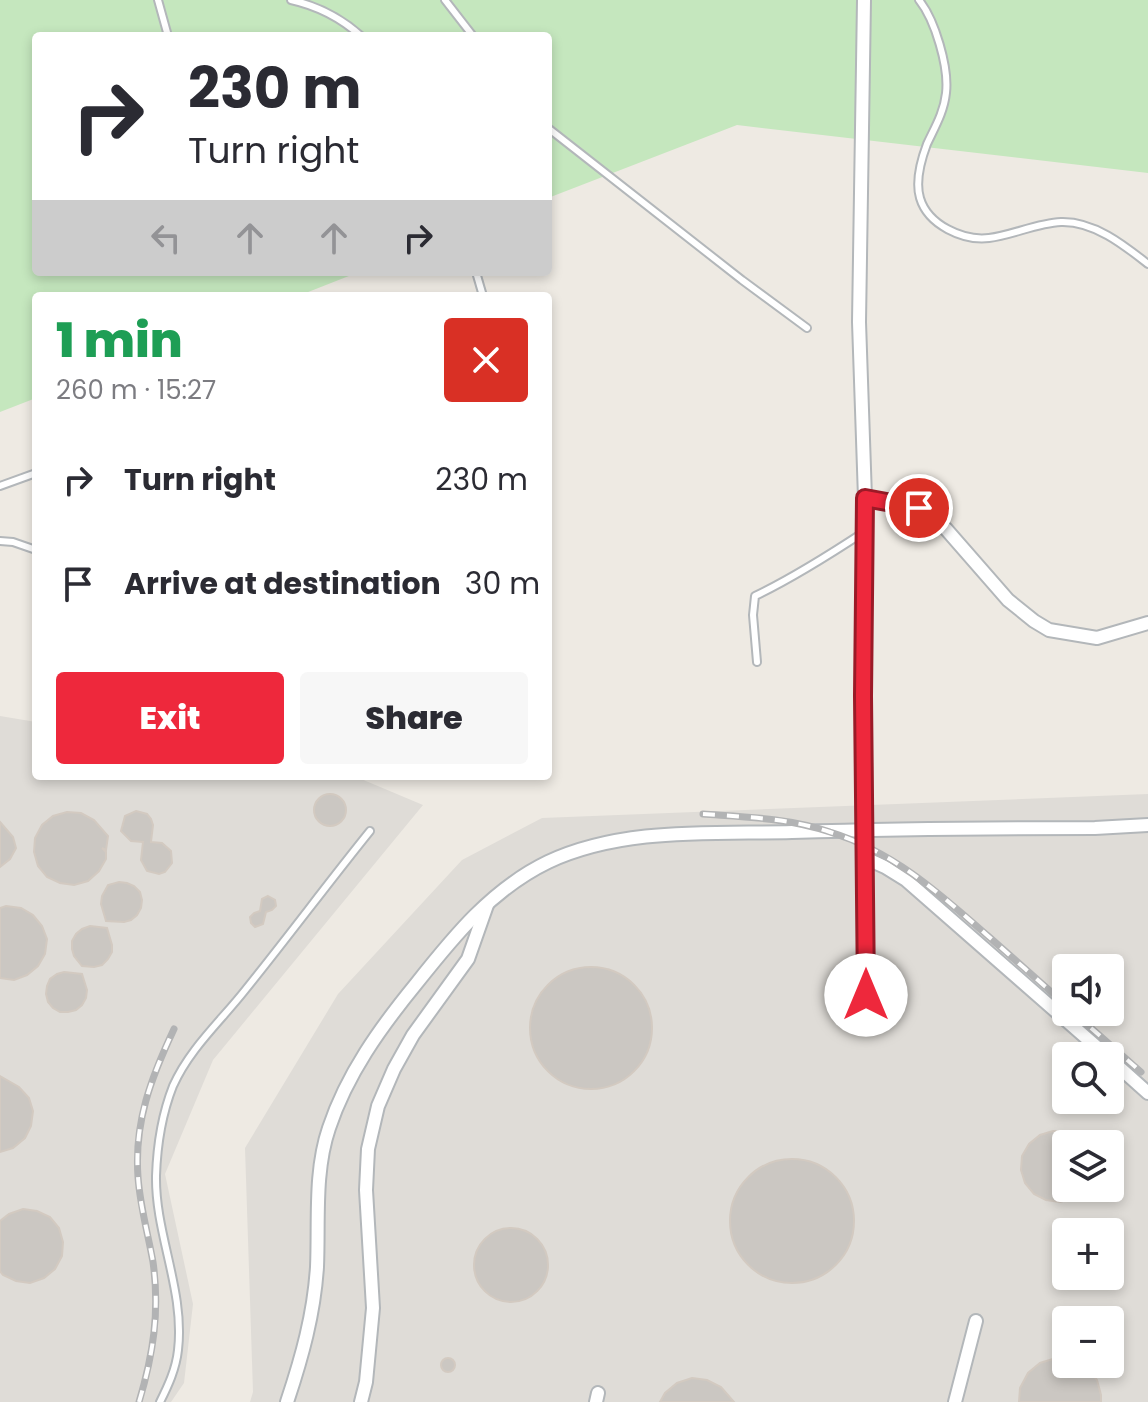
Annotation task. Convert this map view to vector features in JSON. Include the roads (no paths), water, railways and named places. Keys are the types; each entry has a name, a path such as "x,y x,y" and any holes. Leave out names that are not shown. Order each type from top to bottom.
{"street":[{"path":"864,0 859,322 865,498 866,995"},
{"path":"865,498 919,508 946,529 1008,600 1049,630 1097,638 1148,623"},
{"path":"287,1402 311,1317 320,1171 328,1130 345,1090 366,1051 389,1018 456,934 488,901 515,882 547,863 587,847 630,838 1148,825"},
{"path":"865,858 906,880 1091,1042"},
{"path":"361,1402 366,1382 373,1308 366,1190 368,1149 378,1106 413,1035 468,959 488,901"},
{"path":"1124,1071 1148,1093"},
{"path":"955,1402 976,1321"}],"lane":[{"path":"158,0 165,32"},
{"path":"291,0 327,12 356,32"},
{"path":"445,0 470,32"},
{"path":"919,0 939,42 947,91 918,177 920,199 931,216 945,230 968,238 987,239 1061,222 1084,225 1105,234 1148,264"},
{"path":"552,131 807,328"},
{"path":"0,486 32,474"},
{"path":"757,662 753,615 755,596 822,560 864,532"},
{"path":"0,541 32,549"},
{"path":"160,1402 171,1377 179,1338 175,1294 157,1201 156,1176 159,1143 173,1087 188,1058 244,993 370,831"}],"railway":[{"path":"703,814 799,824 853,840 875,851 933,889 1052,993"},
{"path":"1089,1026 1141,1072"},
{"path":"139,1402 151,1350 156,1298 137,1157 151,1083 174,1029"}]}
